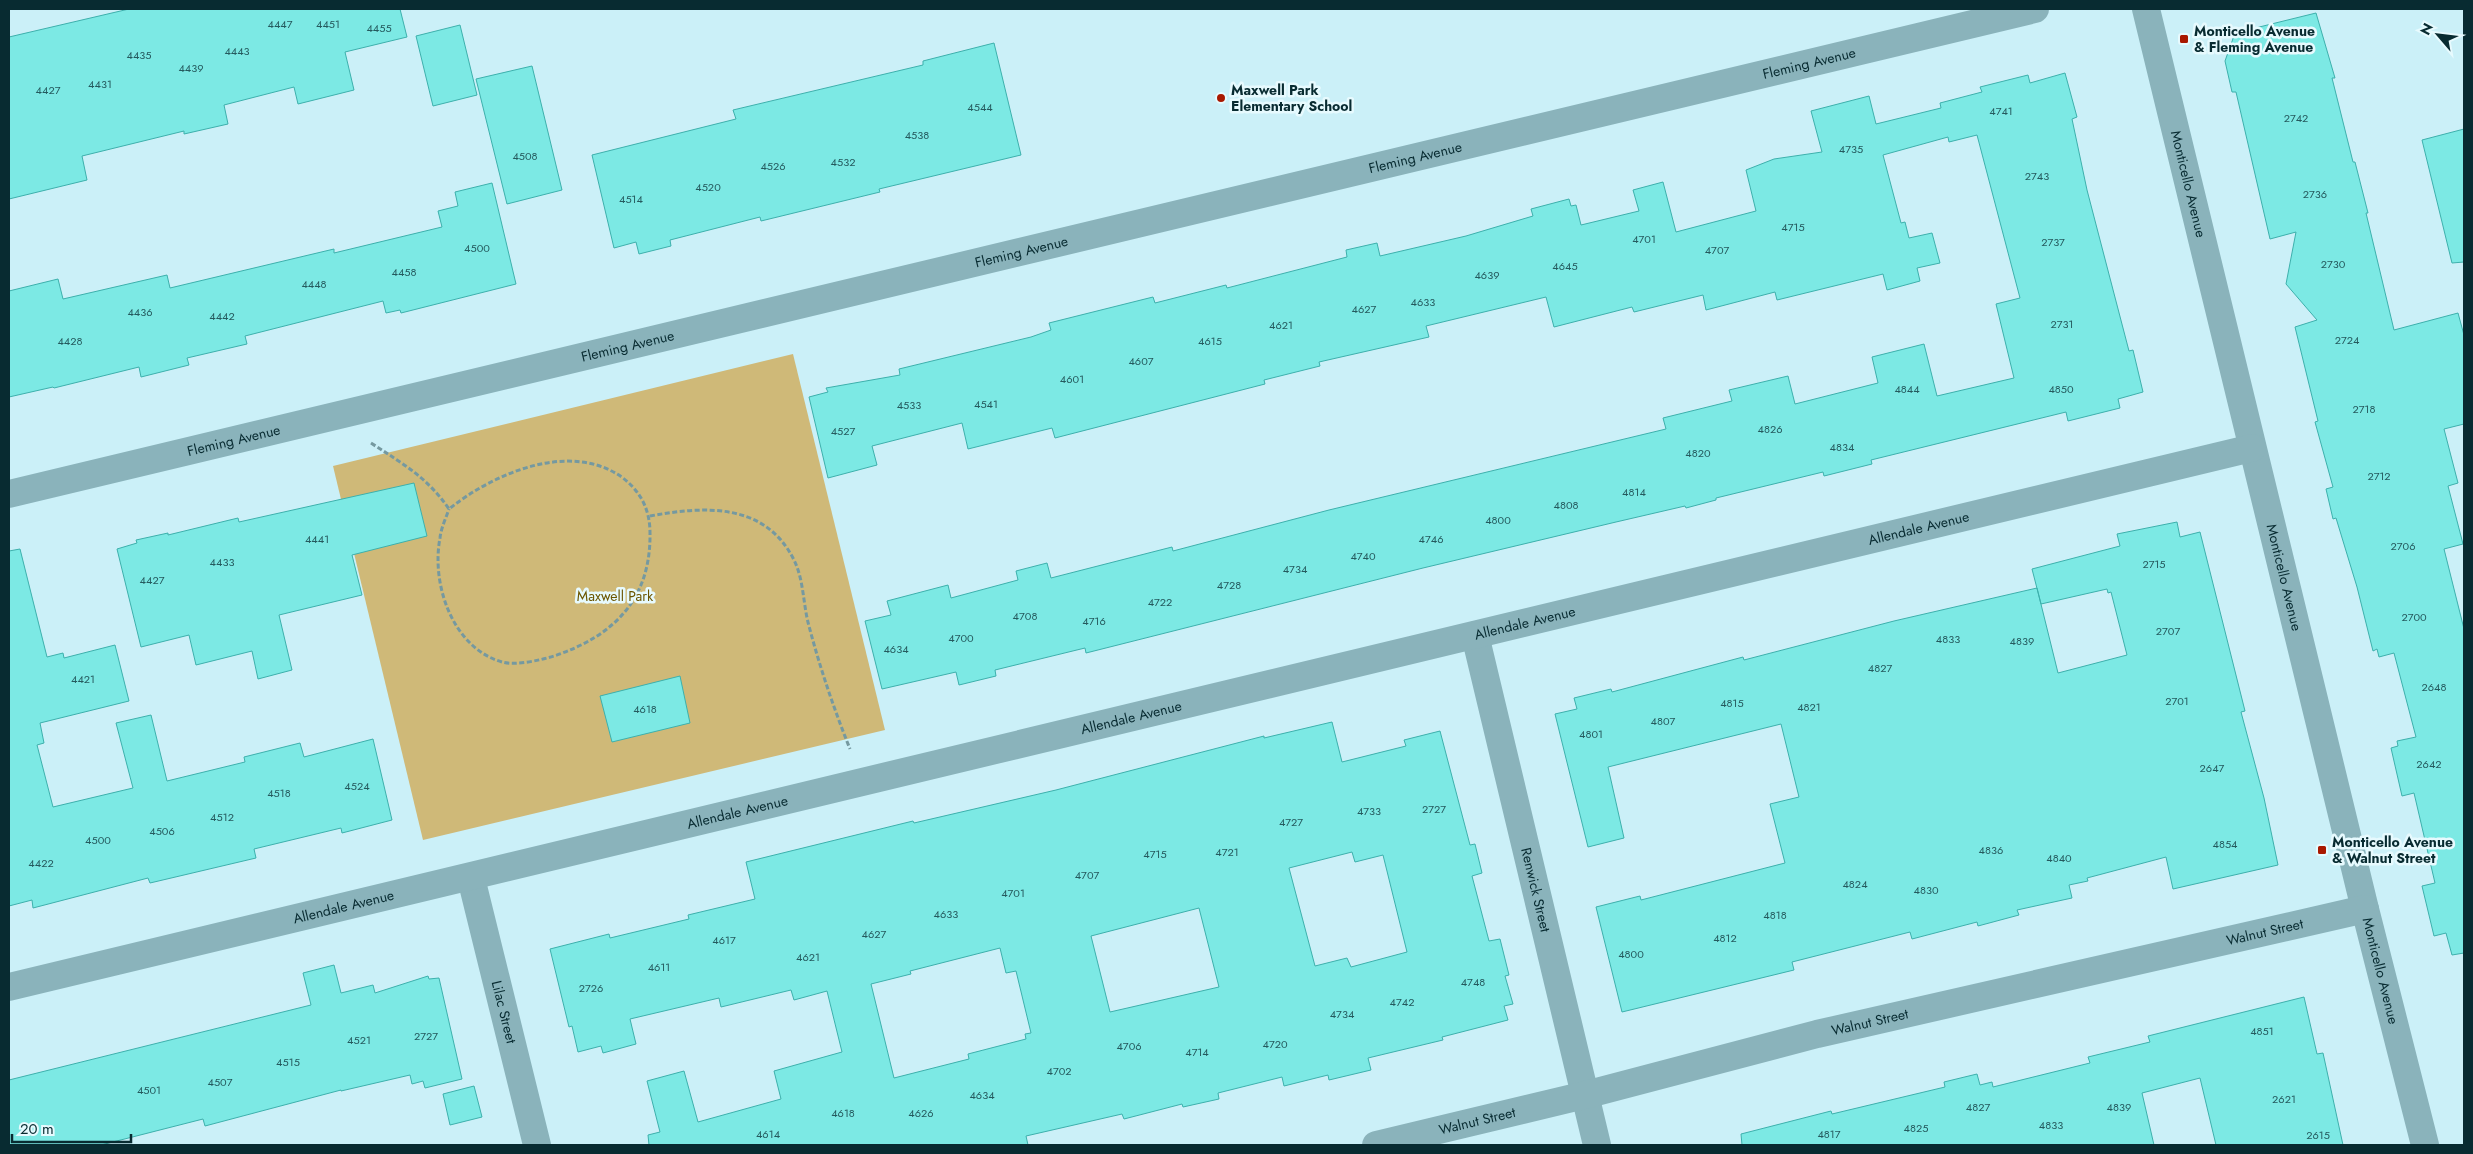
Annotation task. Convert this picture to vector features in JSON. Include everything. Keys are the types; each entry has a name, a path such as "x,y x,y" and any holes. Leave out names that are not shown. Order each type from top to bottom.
{"street":[{"name":"Fleming Avenue","path":"9,494 2034,9"},
{"name":"Monticello Avenue","path":"2146,9 2364,909 2425,1145"},
{"name":"Allendale Avenue","path":"9,987 471,878 862,781 2252,448"},
{"name":"Renwick Street","path":"1475,635 1597,1145"},
{"name":"Lilac Street","path":"471,878 537,1145"},
{"name":"Walnut Street","path":"1376,1145 1585,1095 1817,1034 2364,909"}],"path":[{"path":"324,418 371,443 417,473 436,490 449,509"},
{"path":"583,461 616,473 637,488 650,516 650,550 643,584 626,612 598,637 572,650 538,661 504,663 478,652 460,632 447,606 438,573 440,538 449,509 467,494 518,470 550,463 583,461"},
{"path":"650,516 676,511 728,510 753,519 776,534 794,560 818,657 834,710 862,781"}],"green space":[{"name":"Maxwell Park","path":"793,354 885,730 423,840 333,466"}],"building":[{"path":"129,9 400,9 407,37 345,52 354,90 298,104 294,87 224,105 228,124 184,134 184,131 82,156 87,180 9,199 9,37"},
{"path":"2316,13 2335,78 2332,78 2368,213 2366,213 2394,330 2458,313 2464,335 2464,424 2444,429 2458,483 2448,486 2463,544 2444,549 2464,629 2464,953 2452,955 2446,933 2434,936 2422,886 2435,883 2414,793 2402,796 2391,748 2398,746 2397,741 2416,737 2394,653 2379,657 2377,649 2373,651 2357,587 2336,518 2333,519 2326,489 2333,487 2315,422 2318,421 2295,327 2317,320 2286,284 2296,232 2270,239 2236,92 2232,92 2225,61 2235,33"},
{"path":"460,25 477,95 433,106 416,36"},
{"path":"994,43 1021,155 879,189 880,192 761,221 760,217 670,240 671,246 639,254 636,242 614,248 592,155 736,119 733,110 923,65 923,61"},
{"path":"532,66 562,190 507,204 476,79"},
{"path":"2065,73 2077,117 2072,119 2087,190 2129,351 2133,350 2143,392 2118,399 2120,408 2068,421 2066,412 1871,460 1872,464 1824,476 1823,472 1716,498 1716,500 1686,508 1685,506 1423,568 1086,653 1085,648 995,670 996,676 959,685 956,672 882,689 865,621 891,615 887,601 948,585 951,598 1018,580 1016,571 1047,563 1051,578 1172,547 1173,551 1329,510 1666,429 1663,418 1732,401 1729,390 1788,376 1795,404 1878,383 1872,357 1924,344 1937,396 2014,378 1996,304 2020,298 1977,135 1949,142 1948,137 1883,155 1901,223 1905,222 1909,238 1932,233 1940,263 1917,268 1920,281 1887,290 1883,274 1777,300 1775,292 1706,310 1703,295 1634,312 1632,307 1554,327 1546,297 1426,326 1429,337 1319,362 1320,366 1264,380 1265,384 1055,438 1052,428 968,449 962,423 872,446 877,465 828,478 809,397 828,392 826,388 900,375 899,369 1031,337 1051,330 1049,323 1153,297 1155,303 1226,285 1227,288 1347,257 1346,250 1377,243 1380,256 1466,236 1533,216 1531,209 1569,199 1571,206 1576,205 1581,225 1639,211 1633,190 1663,182 1676,232 1756,211 1746,170 1774,159 1822,152 1811,111 1869,96 1876,124 1941,108 1940,103 1982,92 1980,87 2028,75 2030,83"},
{"path":"2464,129 2464,262 2452,263 2422,140"},
{"path":"492,183 516,284 401,313 400,310 386,313 383,301 245,336 247,344 187,358 189,365 141,377 139,367 9,397 9,291 58,279 63,299 167,275 170,288 334,249 334,253 442,227 438,211 458,206 455,192"},
{"path":"414,483 427,536 352,555 362,595 279,615 292,670 258,679 252,651 196,665 189,635 141,647 117,549 137,543 136,540 168,533 168,535 238,518 239,522"},
{"path":"2177,522 2180,537 2200,532 2245,711 2241,712 2264,798 2278,865 2173,889 2166,857 2087,878 2088,881 2069,885 2072,898 2017,910 2019,915 1978,926 1977,922 1912,939 1910,932 1792,962 1794,970 1622,1012 1596,907 1640,896 1641,900 1785,863 1770,804 1799,797 1781,724 1608,767 1624,838 1588,847 1555,714 1577,709 1574,698 1611,689 1612,692 1743,657 1744,660 1894,621 2037,588 2032,569 2120,546 2117,534","holes":["2107,589 2108,593 2111,592 2127,655 2058,673 2041,604"]},
{"path":"20,549 47,657 63,653 64,658 115,645 129,701 40,723 44,743 37,745 53,807 133,788 116,723 151,715 167,781 245,762 244,757 300,743 304,757 373,739 392,820 342,833 341,828 254,849 256,858 150,883 148,878 33,908 32,900 9,906 9,551"},
{"path":"680,676 690,723 612,742 600,696"},
{"path":"1332,722 1342,762 1406,746 1404,740 1440,731 1470,845 1475,844 1482,873 1472,876 1489,941 1500,939 1509,975 1505,976 1513,1004 1504,1006 1508,1020 1442,1037 1443,1040 1368,1058 1371,1070 1329,1080 1328,1075 1284,1086 1282,1077 1218,1093 1219,1099 1183,1107 1182,1104 1124,1119 1122,1114 1026,1136 1028,1145 649,1145 648,1135 660,1132 647,1081 684,1071 698,1122 781,1099 774,1071 842,1052 827,991 794,1000 791,990 721,1007 719,998 630,1019 636,1044 603,1053 601,1046 578,1052 572,1026 569,1027 550,949 609,934 610,938 689,919 688,915 755,899 746,862 913,821 914,823 1056,790 1264,736 1264,738","holes":["1352,852 1355,862 1383,855 1407,952 1351,967 1347,958 1315,966 1289,868","1199,908 1219,987 1110,1012 1091,936","1000,948 1006,973 1016,971 1031,1033 1025,1034 1026,1039 968,1054 969,1059 894,1078 871,984 911,974 910,971"]},
{"path":"334,965 341,993 373,985 375,993 428,976 429,979 439,978 462,1079 425,1088 423,1081 412,1084 410,1075 341,1090 205,1126 203,1119 101,1145 9,1145 9,1080 311,1005 303,973"},
{"path":"2304,997 2317,1054 2323,1053 2343,1145 2216,1145 2200,1078 2142,1093 2154,1145 1742,1145 1741,1134 1831,1111 1832,1114 1945,1087 1944,1082 1977,1074 1980,1085 1992,1082 1993,1087 2090,1063 2088,1057 2150,1042 2148,1036"},
{"path":"474,1086 482,1117 450,1125 443,1094"}],"place":[{"name":"Monticello Avenue & Fleming Avenue","path":"2184,39"},
{"name":"Maxwell Park Elementary School","path":"1221,98"},
{"name":"Monticello Avenue & Walnut Street","path":"2322,850"}]}
